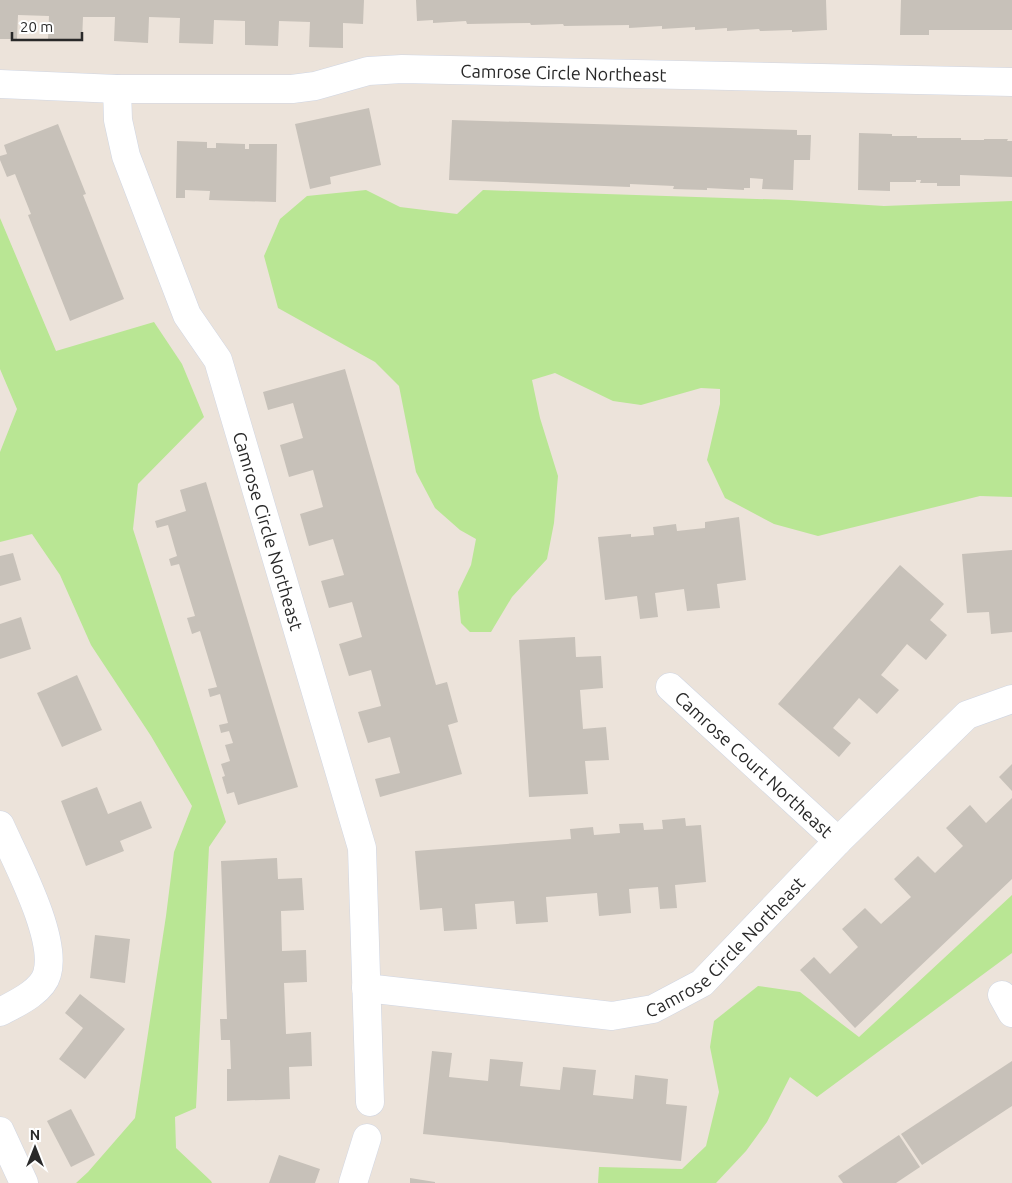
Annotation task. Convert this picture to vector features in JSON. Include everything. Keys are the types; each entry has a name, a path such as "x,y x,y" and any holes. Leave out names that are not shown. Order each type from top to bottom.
{"street":[{"name":"Camrose Circle Northeast","path":"0,84 117,89 292,89 315,86 368,71 402,69 1012,82"},
{"name":"Camrose Circle Northeast","path":"117,89 118,120 126,156 187,315 218,360 362,848 370,1102"},
{"name":"Camrose Court Northeast","path":"670,688 838,841"},
{"name":"Camrose Circle Northeast","path":"366,988 612,1016 653,1009 702,983 838,841 966,715 1012,699"},
{"path":"0,825 29,889 45,934 49,956 47,975 35,992 0,1012"},
{"path":"0,1131 24,1183"},
{"path":"354,1183 367,1138"}],"green space":[{"path":"366,190 400,207 457,214 483,190 789,200 884,206 1012,201 1012,497 980,496 818,536 774,524 725,498 707,460 720,404 720,389 701,388 641,405 613,401 555,373 532,380 540,418 558,476 554,523 547,559 512,597 491,632 470,632 461,623 458,592 471,565 476,539 460,530 435,508 416,472 399,386 375,362 278,308 264,256 280,219 307,196"},
{"path":"0,218 56,351 154,322 182,364 204,417 138,484 133,529 226,822 209,847 196,1108 175,1117 176,1148 212,1183 76,1183 135,1118 174,852 192,806 151,736 91,645 60,575 32,534 0,542 0,452 17,409 0,369"},
{"path":"1012,895 1012,953 817,1097 790,1077 767,1122 746,1151 716,1183 598,1183 599,1167 682,1169 706,1146 719,1092 710,1047 714,1021 758,986 800,992 859,1037"}],"building":[{"path":"0,0 364,0 363,24 343,23 343,48 309,47 310,22 279,21 278,46 245,45 245,21 214,20 213,44 179,43 180,18 149,17 148,43 114,41 115,17 83,17 82,41 48,39 49,16 18,15 17,39 0,39"},
{"path":"416,0 826,0 827,30 792,32 792,30 760,31 759,29 727,31 727,28 695,30 695,27 629,28 629,25 467,24 466,21 433,23 433,20 417,21"},
{"path":"901,0 1012,0 1012,30 929,30 929,35 900,35"},
{"path":"369,108 381,165 330,177 331,184 310,189 295,124"},
{"path":"452,120 797,130 797,135 811,135 810,160 794,160 793,190 762,189 763,179 750,178 750,188 744,188 744,190 673,189 674,186 630,184 630,187 449,180"},
{"path":"58,124 86,194 83,195 124,299 70,321 28,215 31,214 15,174 7,177 0,160 0,156 7,154 4,145"},
{"path":"859,133 917,136 917,138 961,138 961,140 1008,139 1007,141 1012,141 1012,177 960,175 960,186 937,186 937,183 920,183 921,180 916,180 916,182 890,182 890,191 858,190"},
{"path":"177,141 207,142 207,148 216,148 216,143 245,144 245,149 249,149 249,144 277,144 276,202 209,200 210,191 185,190 185,198 176,198"},
{"path":"345,369 436,685 447,682 458,722 448,725 462,774 380,797 375,779 400,773 390,737 368,743 358,712 381,706 371,670 349,676 339,644 362,637 352,602 329,608 321,581 344,575 333,539 309,546 300,514 323,507 313,470 289,477 280,445 303,438 293,403 268,410 263,392"},
{"path":"206,482 298,787 238,805 234,792 227,794 222,777 225,776 221,764 230,761 225,745 233,743 229,731 221,733 219,725 228,723 220,694 210,697 208,689 217,687 200,631 192,634 187,618 195,616 179,564 171,566 169,559 177,556 168,525 157,528 155,521 186,511 180,490"},
{"path":"739,517 746,580 717,584 720,608 687,611 684,589 655,593 658,617 640,619 637,596 605,600 598,537 631,534 631,537 654,535 653,527 676,524 677,531 705,528 705,522"},
{"path":"1012,550 1012,632 991,634 989,612 967,613 962,554"},
{"path":"13,553 21,580 0,586 0,556"},
{"path":"900,565 944,604 930,620 947,635 926,660 907,644 881,675 899,690 877,714 859,698 833,728 851,743 839,757 778,704"},
{"path":"21,617 31,649 0,659 0,624"},
{"path":"575,637 576,657 601,656 603,688 580,690 583,729 606,727 609,760 585,761 588,794 529,797 519,640"},
{"path":"77,675 102,730 62,747 37,693"},
{"path":"1012,764 1012,791 999,777"},
{"path":"97,787 108,814 141,801 152,828 120,841 124,851 86,866 61,801"},
{"path":"1012,798 1012,879 855,1028 800,970 814,957 830,974 858,947 842,929 865,908 881,924 911,897 894,879 918,856 935,873 963,846 946,828 970,805 986,823"},
{"path":"685,818 686,826 701,825 706,882 675,885 677,908 660,909 658,887 629,889 631,913 599,916 597,893 546,897 548,922 516,924 514,901 475,904 477,929 444,931 442,908 420,910 415,851 571,839 570,829 593,827 594,835 620,833 619,824 643,823 644,830 663,829 662,820"},
{"path":"277,858 278,879 302,878 304,910 281,911 282,951 306,950 307,982 284,983 286,1034 311,1032 312,1066 289,1067 290,1099 227,1101 227,1069 231,1069 230,1040 221,1040 220,1019 227,1019 221,861"},
{"path":"95,935 130,939 125,983 90,978"},
{"path":"80,994 125,1029 85,1079 59,1059 83,1028 65,1013"},
{"path":"432,1051 452,1053 449,1077 488,1081 490,1059 523,1062 520,1086 560,1090 563,1067 596,1070 593,1095 633,1099 635,1075 668,1079 666,1104 687,1106 681,1161 423,1134"},
{"path":"1012,1061 1012,1106 922,1165 901,1134"},
{"path":"71,1109 95,1155 71,1167 47,1121"},
{"path":"899,1135 920,1167 896,1183 843,1183 838,1176"},
{"path":"279,1155 320,1169 315,1183 269,1183"},
{"path":"410,1178 435,1182 435,1183 410,1183"}]}
